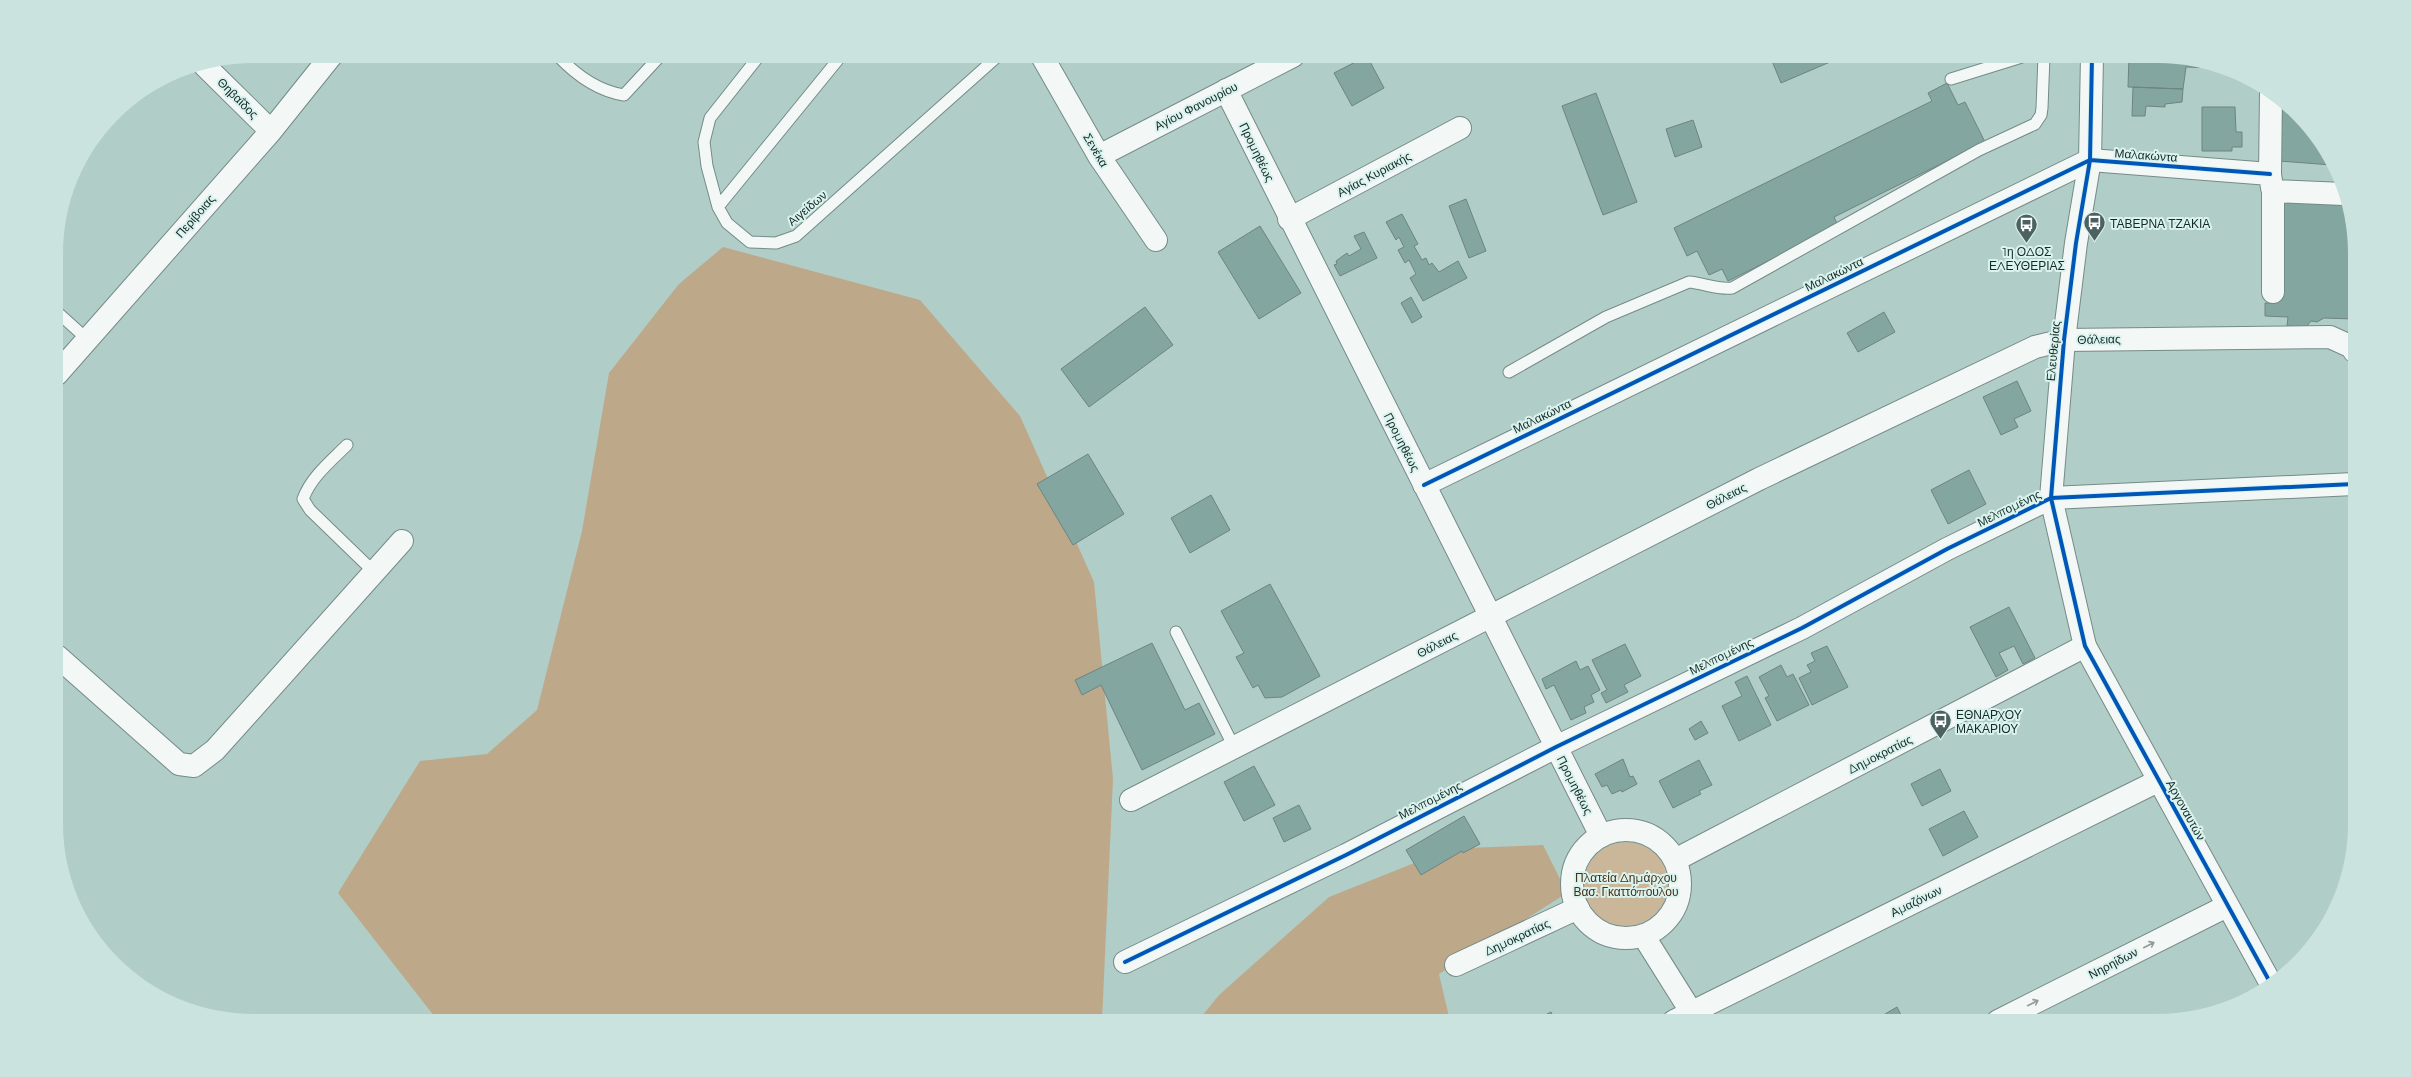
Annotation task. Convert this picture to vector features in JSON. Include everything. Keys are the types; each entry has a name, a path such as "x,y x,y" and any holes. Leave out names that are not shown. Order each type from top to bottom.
{"street":[{"name":"Περίβοιας","path":"63,367 270,131 325,63"},
{"name":"Σενέκα","path":"1046,63 1099,156 1156,240"},
{"name":"Αγίου Φανουρίου","path":"1099,156 1279,63"},
{"name":"Ελευθερίας","path":"2085,646 2051,498 2064,340 2076,243 2090,160 2092,63"},
{"name":"Θηβαΐδος","path":"207,68 270,131"},
{"name":"Προμηθέως","path":"1226,90 1289,219 1601,836"},
{"path":"2271,100 2273,292"},
{"name":"Αγίας Κυριακής","path":"1289,219 1460,128"},
{"name":"Μαλακώντα","path":"1424,485 2090,160 2271,182 2338,193"},
{"name":"Θάλειας","path":"1131,800 1759,479 2035,347 2064,340 2330,337 2348,345"},
{"name":"Μελπομένης","path":"1125,962 1346,854 1556,747 1802,628 1947,549 2051,498 2348,484"},
{"path":"63,661 179,764 194,766 214,750 402,541"},
{"name":"Αργοναυτών","path":"2085,646 2268,979"},
{"name":"Δημοκρατίας","path":"1675,860 2085,646"},
{"name":"Αμαζόνων","path":"1696,1014 2158,781"},
{"path":"1618,830 1636,830 1653,836 1667,847 1675,860 1680,880 1678,898 1671,914 1659,927 1643,935 1623,937 1606,934 1591,925 1578,908 1573,896 1572,878 1577,861 1587,846 1601,836 1618,830"},
{"name":"Νηρηίδων","path":"2012,1014 2228,906"},
{"name":"Δημοκρατίας","path":"1456,965 1578,908"},
{"path":"1643,935 1686,1014"}],"lane":[{"path":"567,63 596,86 608,93 624,95 654,63"},
{"name":"Αιγείδων","path":"753,63 710,118 704,142 707,166 718,207 727,223 750,242 776,243 796,236 990,63"},
{"path":"718,207 835,63"},
{"path":"1951,79 2003,63"},
{"path":"1509,372 1606,317 1689,282 1721,290 1732,288 1979,150 2035,124 2042,108 2044,63"},
{"path":"63,317 87,339"},
{"path":"346,445 316,476 307,489 303,500 310,510 374,572"},
{"path":"1176,632 1234,747"}],"green space":[{"name":"Πλατεία Δημάρχου Βασ. Γκαττόπουλου","path":"1626,842 1642,845 1656,854 1665,868 1668,884 1665,900 1656,914 1642,923 1626,926 1610,923 1596,914 1587,900 1584,884 1587,868 1596,854 1610,845"}],"shaded area":[{"path":"723,247 920,300 1020,416 1094,582 1113,779 1102,1014 433,1014 338,893 420,761 487,754 537,710 582,531 609,373 679,284"},
{"path":"1543,845 1567,893 1439,974 1448,1014 1204,1014 1219,995 1329,897 1437,854 1466,848"}],"building":[{"path":"1353,63 1371,63 1384,88 1352,106 1334,73"},
{"path":"1773,63 1828,63 1781,83"},
{"path":"2129,63 2170,63 2197,67 2186,67 2183,89 2128,87"},
{"path":"1947,83 1958,105 1965,102 1985,142 1834,217 1838,226 1728,281 1722,269 1709,275 1697,251 1687,256 1674,228 1932,101 1928,93"},
{"path":"2133,87 2183,89 2182,102 2165,104 2165,107 2146,106 2145,116 2132,116"},
{"path":"1596,93 1637,202 1603,215 1562,106"},
{"path":"2202,107 2235,107 2236,132 2242,132 2242,147 2232,147 2232,151 2202,151"},
{"path":"2282,110 2309,137 2326,165 2279,161"},
{"path":"1693,120 1702,147 1675,157 1666,129"},
{"path":"1466,199 1486,251 1469,258 1449,206"},
{"path":"2277,200 2341,202 2348,241 2348,319 2324,318 2317,322 2311,321 2306,327 2287,326 2288,317 2265,316 2265,303 2275,303"},
{"path":"1402,214 1418,244 1414,246 1422,260 1426,258 1429,265 1432,263 1439,272 1458,261 1467,278 1423,301 1410,278 1416,274 1409,260 1405,263 1398,250 1404,247 1399,237 1396,240 1386,222"},
{"path":"1260,226 1301,293 1259,319 1218,252"},
{"path":"1364,232 1377,258 1340,276 1334,265 1337,264 1336,261 1347,253 1349,256 1361,249 1354,236"},
{"path":"1411,297 1422,317 1412,323 1401,303"},
{"path":"1145,307 1173,345 1089,407 1061,369"},
{"path":"1884,312 1895,332 1858,352 1847,333"},
{"path":"2017,381 2031,411 2014,419 2018,427 2001,435 1983,397"},
{"path":"1088,454 1124,514 1073,545 1037,484"},
{"path":"1969,470 1986,504 1948,524 1931,490"},
{"path":"1211,495 1230,530 1190,553 1171,518"},
{"path":"1270,584 1320,676 1282,697 1265,698 1258,685 1253,688 1236,657 1244,653 1221,611"},
{"path":"2009,607 2035,658 2023,664 2014,646 1999,653 2008,670 1996,677 1970,627"},
{"path":"1152,643 1185,710 1199,703 1215,734 1142,770 1101,685 1082,695 1075,680"},
{"path":"1625,644 1641,676 1624,685 1628,692 1606,703 1601,693 1607,690 1592,660"},
{"path":"1827,646 1848,687 1812,705 1799,678 1811,672 1807,665 1815,661 1811,653"},
{"path":"1576,661 1580,670 1588,666 1600,690 1591,695 1594,702 1584,707 1586,713 1571,720 1554,685 1546,689 1542,679"},
{"path":"1781,665 1787,677 1793,674 1809,705 1777,721 1765,698 1769,696 1759,677"},
{"path":"1747,676 1771,725 1739,741 1722,706 1742,696 1735,682"},
{"path":"1701,721 1708,733 1695,740 1689,729"},
{"path":"1623,759 1630,777 1633,776 1637,784 1622,792 1621,790 1612,794 1607,785 1602,787 1595,774"},
{"path":"1699,760 1712,785 1699,791 1701,794 1673,808 1659,781"},
{"path":"1254,766 1275,805 1244,821 1224,782"},
{"path":"1940,769 1951,791 1922,806 1911,784"},
{"path":"1299,805 1311,829 1284,842 1273,818"},
{"path":"1964,811 1978,837 1943,856 1929,829"},
{"path":"1464,816 1480,844 1463,853 1462,851 1421,875 1406,850"},
{"path":"1897,1007 1900,1014 1885,1014"}],"cycle path":[{"path":"2092,63 2090,160 2076,243 2064,340 2051,498 2085,646 2268,979"},
{"path":"1424,485 2090,160 2270,174"},
{"path":"1125,962 1346,855 1556,747 1802,628 1947,549 2051,498 2348,484"}],"place":[{"name":"ΤΑΒΕΡΝΑ ΤΖΑΚΙΑ","path":"2094,242"},
{"name":"1η ΟΔΟΣ ΕΛΕΥΘΕΡΙΑΣ","path":"2027,244"},
{"name":"ΕΘΝΑΡΧΟΥ ΜΑΚΑΡΙΟΥ","path":"1941,740"}]}
